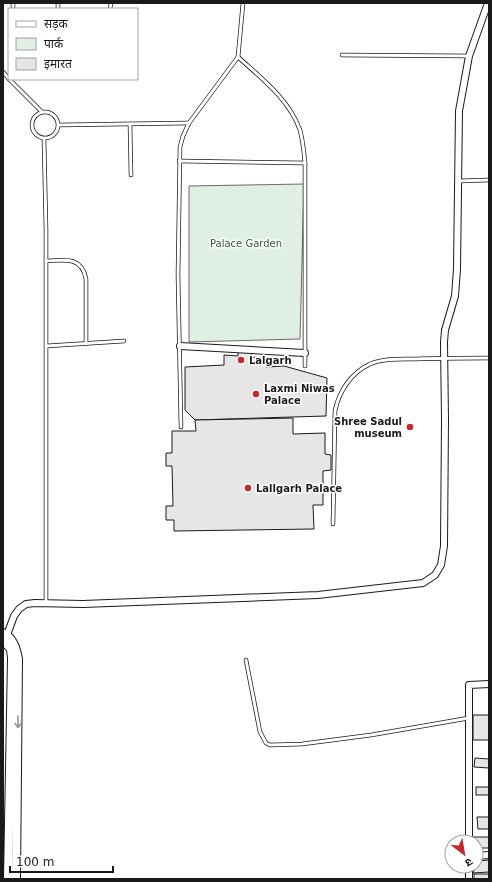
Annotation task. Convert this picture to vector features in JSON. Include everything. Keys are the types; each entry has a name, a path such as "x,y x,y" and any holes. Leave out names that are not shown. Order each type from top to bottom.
{"street":[{"path":"8,879 10,788 18,659 16,648 12,641 4,636 19,609 26,604 35,602 90,604 318,595 423,583 435,575 441,565 444,546 445,330 455,296 457,269 458,111 469,56 488,3"},
{"path":"180,346 305,353"},
{"path":"469,834 469,685 489,684"},
{"path":"10,788 16,879"}],"lane":[{"path":"181,427 178,275 179,162 182,136 189,123 238,57 242,3"},
{"path":"342,55 469,56"},
{"path":"238,57 280,97 291,112 299,129 303,144 305,366"},
{"path":"10,80 42,112 54,115 58,121 59,125 56,133 53,136 44,139 36,135 32,127 34,118 42,112"},
{"path":"59,125 189,123"},
{"path":"130,124 132,175"},
{"path":"44,139 46,261 46,603"},
{"path":"179,162 304,163"},
{"path":"458,181 489,180"},
{"path":"46,261 69,260 82,266 85,272 86,344"},
{"path":"46,346 124,342"},
{"path":"333,524 335,411 338,400 349,380 364,368 378,362 396,359 489,358"},
{"path":"246,660 260,732 266,743 270,745 302,744 371,735 469,718"}],"green space":[{"name":"Palace Garden","path":"304,184 300,339 189,342 189,186"}],"building":[{"name":"Laxmi Niwas Palace","path":"238,348 252,348 251,357 267,358 266,367 284,366 327,378 326,416 195,420 185,410 185,367 224,365 224,355 238,356"},
{"name":"Lallgarh Palace","path":"293,418 293,434 325,433 325,454 331,455 331,470 323,471 323,505 313,505 314,529 174,531 174,520 166,520 166,506 173,506 172,466 166,466 166,453 172,453 172,431 196,431 195,420"},
{"path":"473,715 489,715 489,740 473,740"},
{"path":"475,758 489,759 489,768 474,767"},
{"path":"476,787 489,787 489,795 476,795"},
{"path":"477,817 489,817 489,829 478,829"},
{"path":"484,837 489,837 489,848 484,848"},
{"path":"484,860 489,860 489,872 484,872"},
{"path":"474,874 489,874 489,879 474,879"}],"place":[{"name":"Lalgarh","path":"241,360"},
{"name":"Laxmi Niwas Palace","path":"256,394"},
{"name":"Shree Sadul museum","path":"410,427"},
{"name":"Lallgarh Palace","path":"248,488"}]}
